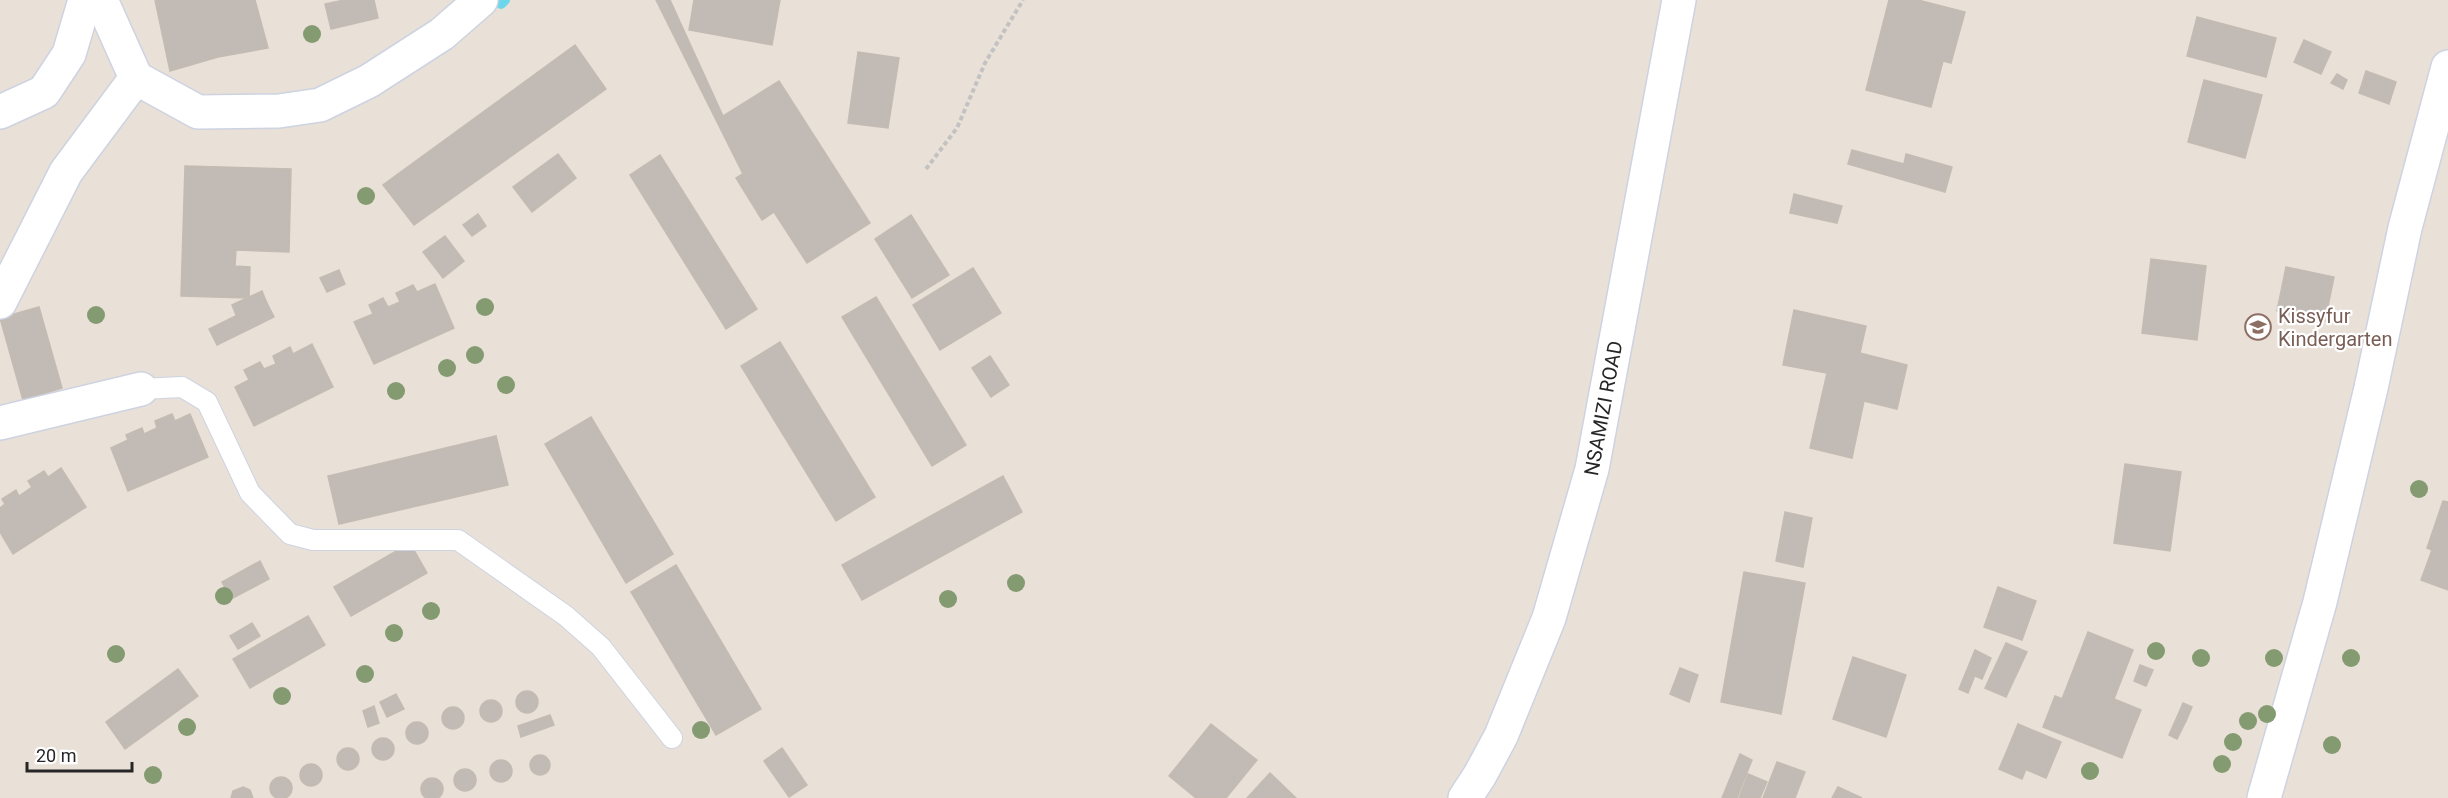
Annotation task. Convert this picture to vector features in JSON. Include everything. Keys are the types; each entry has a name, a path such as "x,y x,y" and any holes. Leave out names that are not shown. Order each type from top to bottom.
{"street":[{"path":"0,112 44,92 69,54 85,0"},
{"path":"101,0 136,78 198,112 279,111 320,105 379,75 442,34 481,0"},
{"name":"NSAMIZI ROAD","path":"1476,790 1550,618 1592,469 1679,0"},
{"path":"2264,798 2320,602 2371,388 2405,228 2448,68"},
{"path":"0,302 66,172 136,78"},
{"path":"0,423 141,389"}],"lane":[{"path":"141,389 182,387 207,402 250,493 290,534 313,540 458,540 566,616 601,647 672,738"}],"path":[{"path":"926,169 957,128 985,63 1023,0"}],"building":[{"path":"155,0 255,0 268,48 218,57 170,71"},
{"path":"344,0 374,0 378,18 331,29 325,4"},
{"path":"656,0 670,0 723,116 755,166 743,174"},
{"path":"694,0 780,0 772,45 689,30"},
{"path":"1889,0 1918,0 1965,12 1951,63 1943,61 1931,107 1866,90"},
{"path":"2197,17 2276,38 2266,77 2187,56"},
{"path":"2304,40 2331,52 2321,74 2294,62"},
{"path":"575,45 606,89 414,225 383,185"},
{"path":"858,52 899,58 888,128 848,123"},
{"path":"2366,71 2396,82 2389,104 2359,93"},
{"path":"2337,74 2347,80 2343,89 2331,83"},
{"path":"2204,80 2262,95 2245,158 2188,142"},
{"path":"779,81 870,223 807,263 774,212 762,220 736,178 755,166 723,116"},
{"path":"1852,150 1904,164 1906,154 1952,167 1945,192 1848,164"},
{"path":"558,154 576,178 532,212 513,187"},
{"path":"660,155 757,309 726,329 630,175"},
{"path":"185,166 291,169 289,252 236,250 235,266 250,267 249,298 181,296"},
{"path":"1794,194 1842,206 1837,223 1790,213"},
{"path":"478,214 486,226 472,236 463,225"},
{"path":"911,215 949,275 912,298 875,239"},
{"path":"445,236 464,261 443,278 423,252"},
{"path":"2151,259 2206,266 2197,340 2142,333"},
{"path":"2286,267 2334,277 2325,321 2277,311"},
{"path":"973,268 1001,313 940,350 913,305"},
{"path":"339,270 345,284 327,292 320,278"},
{"path":"435,284 454,328 374,364 354,322 373,314 369,305 383,298 388,307 400,302 396,293 413,285 417,292"},
{"path":"262,291 266,301 236,315 232,305"},
{"path":"876,297 966,445 932,466 842,317"},
{"path":"266,301 274,317 217,345 209,329"},
{"path":"39,307 62,388 23,400 0,318"},
{"path":"1794,310 1866,326 1860,353 1907,365 1897,409 1864,401 1852,458 1810,448 1827,373 1783,365"},
{"path":"780,342 875,497 836,521 741,366"},
{"path":"312,344 333,387 254,426 235,387 249,380 244,370 260,362 264,369 276,364 273,356 290,347 293,354"},
{"path":"990,356 1009,385 991,397 972,368"},
{"path":"172,414 175,421 190,414 208,457 128,491 111,448 128,440 126,435 142,428 144,434 157,428 155,421"},
{"path":"591,417 673,554 626,583 545,444"},
{"path":"496,436 508,485 339,524 328,476"},
{"path":"2125,464 2181,472 2170,551 2114,543"},
{"path":"61,468 86,507 13,554 0,532 0,508 5,504 2,499 16,490 19,496 32,487 28,481 44,471 48,477"},
{"path":"1003,476 1022,512 862,600 842,565"},
{"path":"2443,501 2448,502 2448,590 2421,580 2432,550 2427,548"},
{"path":"1785,512 1812,518 1803,567 1776,561"},
{"path":"410,543 427,573 351,616 334,587"},
{"path":"260,561 269,579 231,599 222,582"},
{"path":"676,565 761,709 716,735 631,592"},
{"path":"1744,572 1805,583 1781,714 1721,702"},
{"path":"1998,587 2036,601 2022,640 1984,627"},
{"path":"308,616 325,645 250,688 233,659"},
{"path":"252,623 260,636 238,649 230,636"},
{"path":"2088,632 2133,650 2107,717 2062,699"},
{"path":"2006,643 2027,652 2006,697 1985,688"},
{"path":"1975,650 1991,658 1982,679 1966,672"},
{"path":"1853,657 1906,675 1886,737 1833,719"},
{"path":"2140,665 2153,670 2146,686 2134,681"},
{"path":"1680,668 1698,675 1689,702 1670,694"},
{"path":"178,669 198,696 125,749 106,722"},
{"path":"1966,672 1975,675 1968,693 1959,689"},
{"path":"527,691 535,694 538,702 535,710 527,713 519,710 516,702 519,694"},
{"path":"396,694 404,709 387,717 380,702"},
{"path":"2055,696 2134,727 2122,758 2043,727"},
{"path":"2114,699 2141,710 2134,727 2107,717"},
{"path":"491,700 499,703 502,711 499,719 491,722 483,719 480,711 483,703"},
{"path":"2183,703 2192,707 2186,721 2177,717"},
{"path":"374,706 379,723 368,727 363,711"},
{"path":"453,707 461,710 464,718 461,726 453,729 445,726 442,718 445,710"},
{"path":"550,715 554,725 521,737 518,726"},
{"path":"2177,717 2186,721 2177,739 2169,735"},
{"path":"417,722 425,725 428,733 425,741 417,744 409,741 406,733 409,725"},
{"path":"1211,724 1257,760 1226,798 1196,798 1169,776"},
{"path":"2018,724 2061,742 2046,778 2003,760"},
{"path":"383,738 391,741 394,749 391,757 383,760 375,757 372,749 375,741"},
{"path":"348,748 356,751 359,759 356,767 348,770 340,767 337,759 340,751"},
{"path":"782,748 807,785 789,797 764,761"},
{"path":"1740,754 1752,760 1737,798 1722,798"},
{"path":"540,755 547,758 550,765 547,772 540,775 533,772 530,765 533,758"},
{"path":"501,760 509,763 512,771 509,779 501,782 493,779 490,771 493,763"},
{"path":"2003,760 2026,769 2022,779 1999,769"},
{"path":"1777,762 1805,772 1795,798 1763,798"},
{"path":"311,764 319,767 322,775 319,783 311,786 303,783 300,775 303,767"},
{"path":"465,769 473,772 476,780 473,788 465,791 457,788 454,780 457,772"},
{"path":"1270,773 1296,798 1247,798"},
{"path":"1748,774 1767,782 1760,798 1739,798"},
{"path":"281,777 289,780 292,788 289,796 281,799 273,796 270,788 273,780"},
{"path":"432,778 442,785 443,789 436,799 432,800 422,793 421,789 428,779"},
{"path":"243,787 250,790 253,798 231,798 233,791"},
{"path":"1838,787 1862,798 1832,798"}],"waterway":[{"path":"501,4 505,0"}],"place":[{"name":"Kissyfur Kindergarten","path":"2258,327"}]}
